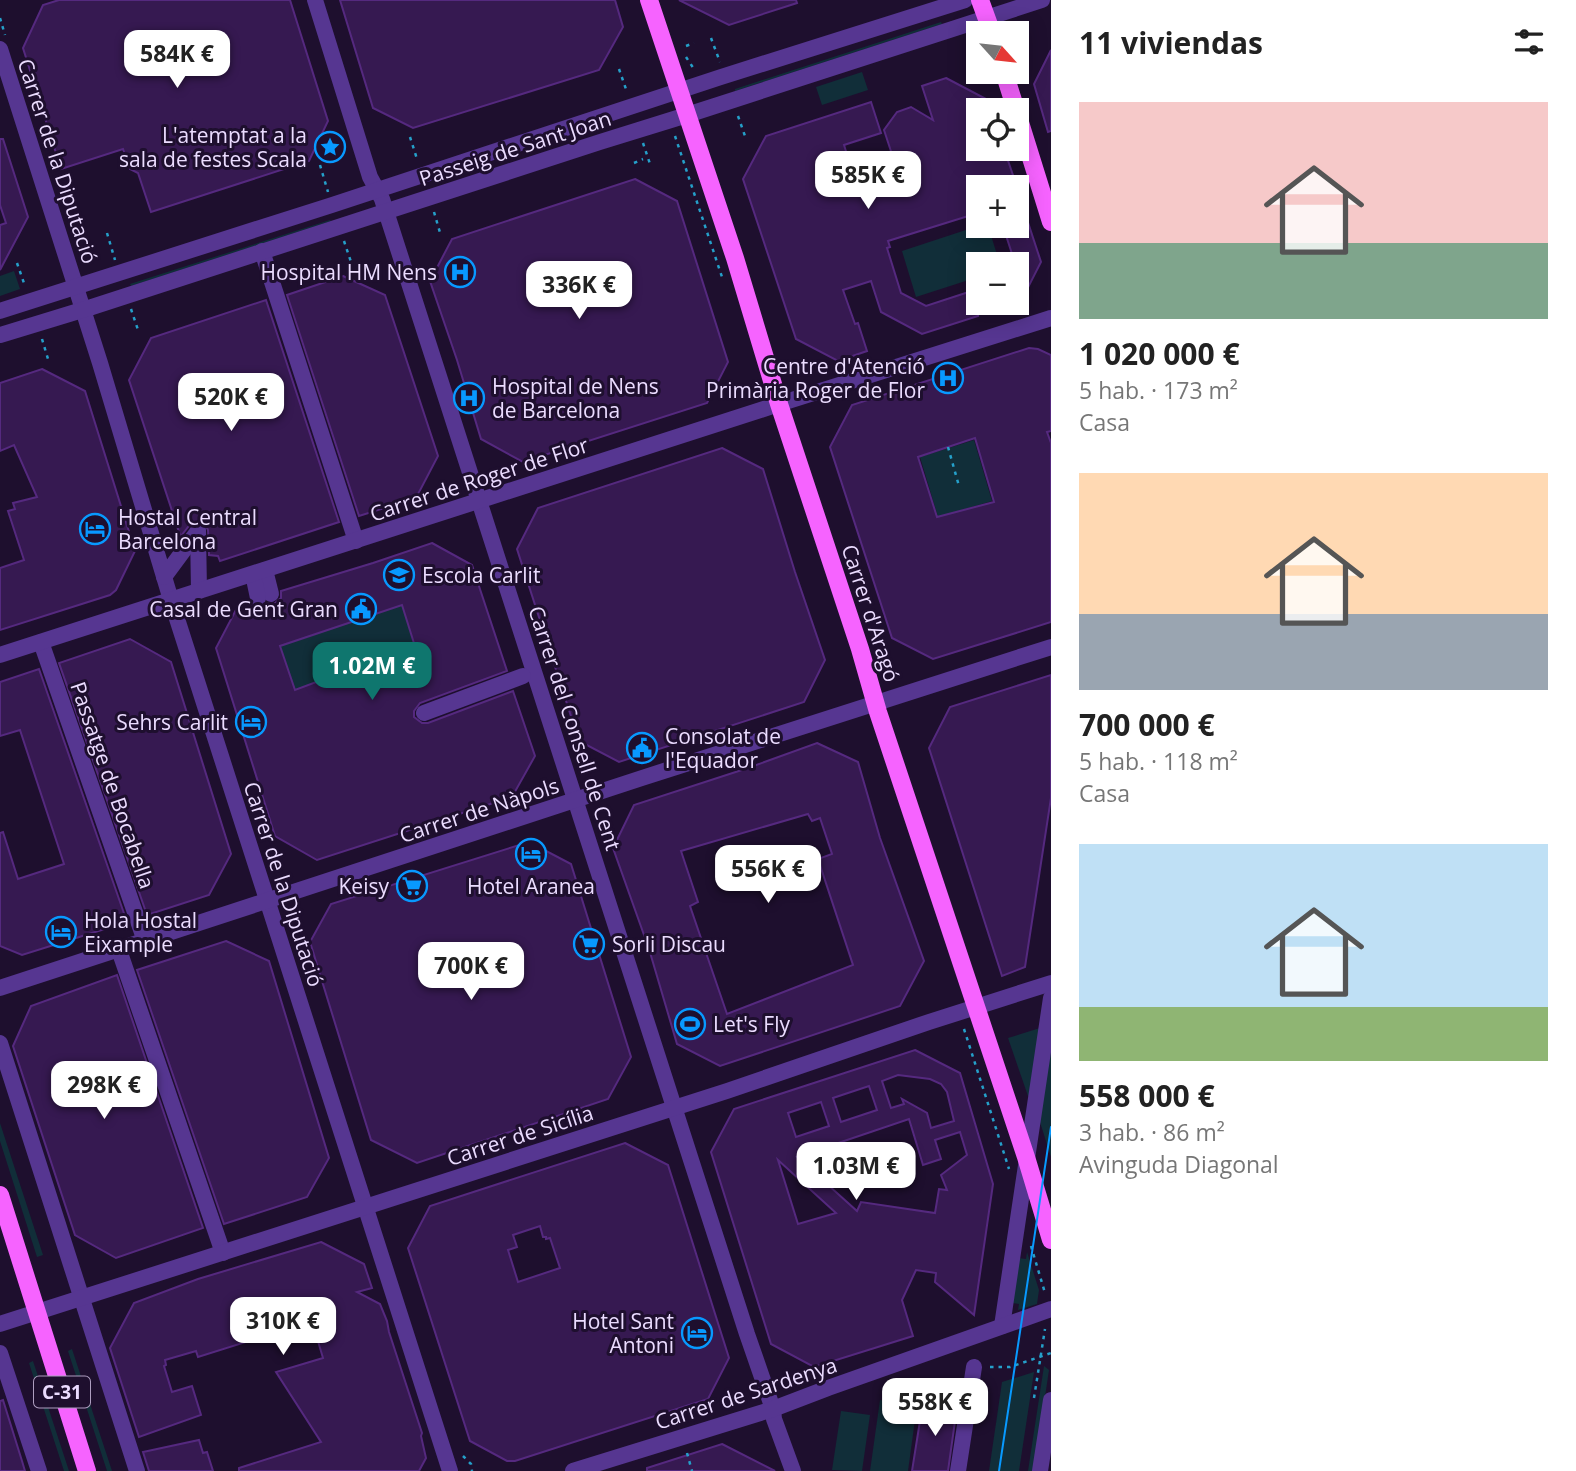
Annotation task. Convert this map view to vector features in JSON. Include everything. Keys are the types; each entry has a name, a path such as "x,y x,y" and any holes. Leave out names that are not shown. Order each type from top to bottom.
{"main road":[{"name":"Carrer d'Aragó","path":"649,0 736,258 779,404 1051,1240"},
{"path":"981,0 988,21"},
{"path":"1029,153 1051,222"},
{"name":"C-31","path":"0,1195 87,1471"}],"street":[{"name":"Carrer del Consell de Cent","path":"315,0 370,177 378,189 386,212 793,1471"},
{"name":"Passeig de Sant Joan","path":"0,311 965,0"},
{"name":"Passeig de Sant Joan","path":"997,21 1042,0"},
{"name":"Passeig de Sant Joan","path":"0,335 600,142 966,32"},
{"name":"Carrer de la Diputació","path":"0,49 76,286 171,600 450,1471"},
{"path":"262,251 356,541"},
{"name":"Carrer de Roger de Flor","path":"0,655 1051,318"},
{"path":"164,577 198,531 199,591"},
{"path":"259,572 264,596"},
{"name":"Passatge de Bocabella","path":"41,642 145,941"},
{"name":"Carrer de Nàpols","path":"0,988 1051,647"},
{"path":"424,713 523,676"},
{"path":"118,950 223,1253"},
{"name":"Carrer de Sicília","path":"0,1324 675,1108 1051,983"},
{"path":"1002,1325 1051,998"},
{"path":"0,1043 137,1471"},
{"name":"Carrer de Sardenya","path":"573,1471 773,1409 1051,1309"},
{"path":"0,1353 39,1471"},
{"path":"958,1471 974,1367"},
{"path":"1040,1471 1051,1400"}],"path":[{"path":"711,38 723,69"},
{"path":"686,46 694,43"},
{"name":"Passeig de Sant Joan","path":"618,69 630,100"},
{"path":"735,107 745,136"},
{"path":"673,131 726,289"},
{"name":"Passeig de Sant Joan","path":"410,136 419,166"},
{"name":"Passeig de Sant Joan","path":"641,137 651,167"},
{"path":"634,163 643,159"},
{"path":"320,165 330,196"},
{"name":"Passeig de Sant Joan","path":"432,205 442,236"},
{"path":"107,233 117,265"},
{"path":"342,234 352,265"},
{"path":"17,263 27,293"},
{"path":"129,302 139,333"},
{"path":"39,332 48,359"},
{"path":"948,447 959,486"},
{"path":"967,1037 1009,1169"},
{"path":"1029,1237 1044,1290"},
{"path":"974,1367 1010,1367 1051,1353"},
{"path":"686,1450 692,1471"}],"shaded area":[{"path":"941,22 942,24 735,91 735,89"},
{"path":"862,72 868,90 822,105 816,87"},
{"path":"330,220 131,286 130,284"},
{"path":"966,230 966,238 992,238 996,252 966,252 966,281 916,297 902,251"},
{"path":"14,271 20,289 0,296 0,276"},
{"path":"974,440 992,501 938,517 920,457"},
{"path":"373,562 389,609 402,605 417,651 405,655 394,653 295,690 280,650 282,645 276,634 297,641 371,615 356,568"},
{"path":"1040,1028 1030,1096 1028,1096 1008,1038"},
{"path":"1051,1040 1051,1157 1039,1119"},
{"path":"0,1123 43,1255 37,1257 0,1141"},
{"path":"1027,1252 1039,1290 1037,1304 1018,1310 1019,1304 1012,1303 1018,1258 1026,1259"},
{"path":"72,1349 112,1471 107,1471 68,1351"},
{"path":"33,1361 69,1471 64,1471 29,1363"},
{"path":"1044,1366 1049,1370 1034,1471 1028,1471"},
{"path":"1034,1372 1019,1471 989,1471 1002,1382"},
{"path":"880,1400 917,1405 908,1471 870,1471"},
{"path":"841,1411 870,1415 862,1471 832,1470"}],"building":[{"path":"59,0 290,0 328,121 309,161 151,212 138,173 130,169 123,149 61,169 23,48 43,5"},
{"path":"340,0 615,0 623,27 599,70 413,128 373,108"},
{"path":"679,0 796,0 797,3 729,25"},
{"path":"1051,50 1051,131 1048,132 1034,84"},
{"path":"946,78 984,98 966,98 966,161 1008,161 1013,175 966,175 966,217 888,241 890,247 887,248 901,293 926,306 966,293 966,315 978,316 922,334 881,312 871,281 843,290 867,351 838,361 796,339 743,179 766,136 871,102 881,133 844,145 855,180 863,200 903,188 884,130 897,112 911,107 933,120 922,86"},
{"path":"0,139 3,139 28,217 0,270 0,225 6,223 0,205"},
{"path":"635,179 677,201 728,362 707,403 523,462 481,439 430,281 452,239"},
{"path":"1029,225 1041,262 1029,286 1029,252 1011,252 1007,238 1029,238"},
{"path":"343,276 385,295 438,456 416,498 359,516 287,295"},
{"path":"266,300 339,522 220,561 218,556 209,555 208,530 204,522 192,522 181,536 129,380 151,338"},
{"path":"1029,348 1051,355 1051,431 1047,432 1051,443 1051,622 933,659 892,638 830,447 852,405","holes":["975,438 994,502 937,517 918,457"]},
{"path":"42,369 85,391 135,551 116,590 110,595 0,630 0,568 24,560 8,511 15,509 13,503 37,497 14,445 0,451 0,383"},
{"path":"722,448 763,469 825,660 804,702 619,762 579,741 517,549 538,508"},
{"path":"432,543 472,565 507,671 420,703 414,711 414,717 422,723 428,723 513,691 535,756 512,797 317,860 275,836 216,648 239,604 248,601 254,608 259,608 267,603 274,604 281,598 281,591","holes":["402,605 418,656 394,653 295,690 280,646"]},
{"path":"130,639 171,662 231,854 209,895 147,915 59,663"},
{"path":"39,669 127,922 22,955 0,946 0,833 3,832 18,879 64,864 20,730 0,736 0,682"},
{"path":"1051,675 1051,798 1025,967 1002,976 929,748 950,707"},
{"path":"817,743 858,762 880,838 924,961 900,1006 720,1066 677,1044 649,949 613,848 634,805","holes":["808,814 812,821 820,818 832,854 818,859 853,965 727,1014 690,906 698,902 681,851"]},
{"path":"529,842 571,864 631,1057 608,1099 417,1163 371,1140 310,942 331,904"},
{"path":"226,941 269,961 329,1158 307,1197 224,1224 137,970"},
{"path":"117,975 203,1228 116,1258 75,1235 13,1046 31,1006"},
{"path":"915,1050 960,1073 993,1184 974,1315 935,1282 936,1273 916,1270 902,1300 913,1336 814,1367 771,1344 711,1152 734,1109","holes":["898,1075 930,1079 941,1084 947,1092 954,1121 931,1128 927,1113 902,1099 904,1104 891,1108 882,1081","869,1086 877,1110 841,1122 833,1098","821,1102 829,1126 796,1137 788,1113","909,1119 923,1165 941,1159 935,1140 960,1132 967,1155 941,1175 947,1190 939,1189 935,1213 861,1202 857,1211 797,1157","778,1160 836,1213 798,1224"]},
{"path":"625,1143 668,1165 729,1358 708,1399 515,1461 507,1461 470,1441 408,1248 430,1206","holes":["540,1226 543,1237 550,1238 560,1268 518,1282 508,1250 517,1247 513,1235"]},
{"path":"321,1242 364,1264 372,1288 357,1292 380,1304 387,1321 422,1433 426,1458 419,1471 239,1471 239,1468 321,1442 276,1372 323,1358 312,1321 198,1357 196,1351 165,1360 164,1366 172,1392 192,1386 201,1415 139,1437 110,1348 134,1303 198,1279"},
{"path":"3,1400 25,1471 0,1471 0,1401"},
{"path":"923,1402 957,1407 948,1471 912,1471"},
{"path":"199,1440 203,1453 207,1452 213,1471 149,1471 143,1452"},
{"path":"722,1444 775,1471 647,1471 647,1468"}],"tram line":[{"path":"999,1471 1051,1127"}],"place":[{"name":"L'atemptat a la sala de festes Scala","path":"330,147"},
{"name":"Hospital HM Nens","path":"460,272"},
{"name":"Centre d'Atenció Primària Roger de Flor","path":"948,378"},
{"name":"Hospital de Nens de Barcelona","path":"469,398"},
{"name":"Hostal Central Barcelona","path":"95,529"},
{"name":"Escola Carlit","path":"399,575"},
{"name":"Casal de Gent Gran","path":"361,609"},
{"name":"Sehrs Carlit","path":"251,722"},
{"name":"Consolat de l'Equador","path":"642,748"},
{"name":"Hotel Aranea","path":"531,854"},
{"name":"Keisy","path":"412,886"},
{"name":"Hola Hostal Eixample","path":"61,932"},
{"name":"Sorli Discau","path":"589,944"},
{"name":"Let's Fly","path":"690,1024"},
{"name":"Hotel Sant Antoni","path":"697,1333"}]}
